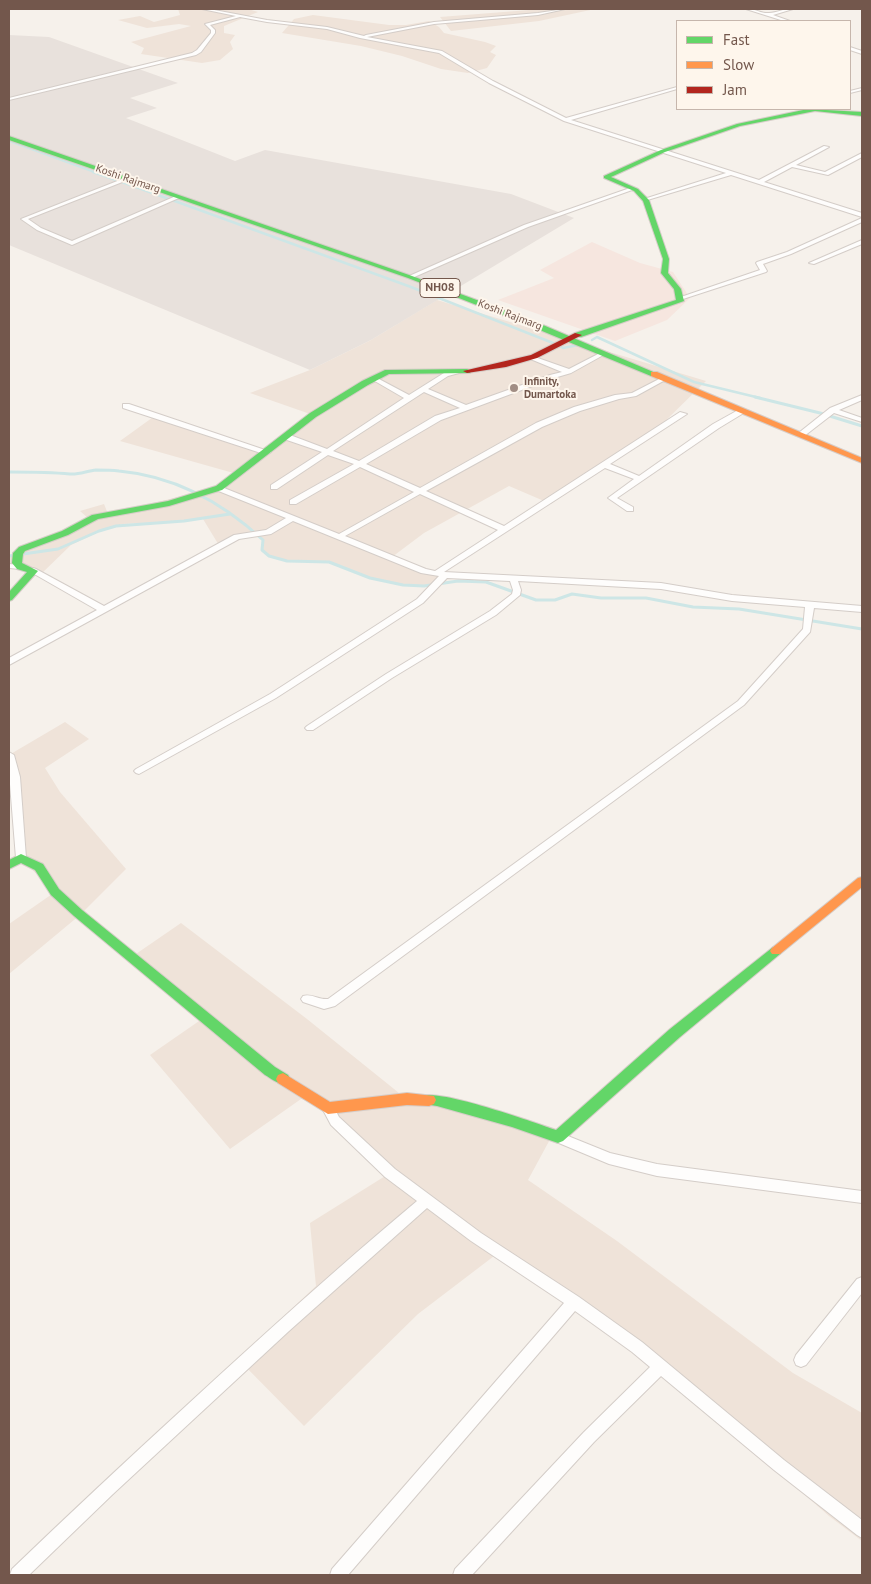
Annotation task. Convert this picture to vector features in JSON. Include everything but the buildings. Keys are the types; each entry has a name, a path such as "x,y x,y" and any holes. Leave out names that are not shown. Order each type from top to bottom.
{"street":[{"path":"204,9 244,15 267,21 327,28 360,37 440,52 491,82 566,120 862,215"},
{"path":"360,37 434,23 538,14 563,9"},
{"path":"748,9 784,20"},
{"path":"767,15 791,9"},
{"path":"9,99 194,54 199,52 212,33 213,30 207,25 244,15"},
{"path":"566,120 676,88"},
{"path":"681,298 677,286 664,272 666,259 644,196 606,177 663,151 739,125 809,110"},
{"path":"824,110 862,114"},
{"name":"Koshi Rajmarg","path":"9,138 410,277 569,338 862,461"},
{"path":"759,182 826,147"},
{"path":"790,166 826,174 862,155"},
{"path":"646,200 731,173"},
{"path":"127,179 24,219 39,229 72,243 178,197"},
{"path":"410,277 540,220 632,189"},
{"path":"274,487 446,374 494,367 543,353 569,338 764,271 759,263 789,253 862,220"},
{"path":"812,263 862,242"},
{"path":"293,502 438,418 552,376 569,372 604,353"},
{"path":"530,357 569,372"},
{"path":"104,610 16,562 28,546 65,533 95,517 169,503 219,488 332,403 388,372 461,372"},
{"path":"375,378 409,398"},
{"path":"340,536 539,425 577,408 618,397 634,395 665,378"},
{"path":"423,389 467,408"},
{"path":"800,435 831,411 862,397"},
{"path":"126,406 267,452"},
{"path":"630,509 612,498 716,426 743,411"},
{"path":"831,411 862,420"},
{"path":"139,771 273,696 420,601 440,578 505,530 683,414"},
{"path":"287,436 360,464 505,530"},
{"path":"605,465 639,478"},
{"path":"219,488 440,578 514,578 661,586 732,598 862,609"},
{"path":"9,662 237,537 268,532 292,518"},
{"path":"9,598 24,584 33,571"},
{"path":"310,728 389,676 493,613 517,592 514,578"},
{"path":"307,998 324,1004 330,1003 741,703 791,651 808,630 810,605"},
{"path":"9,755 15,777 21,858"},
{"path":"9,865 21,858"},
{"path":"21,858 39,867 55,892 78,913 270,1071 328,1108 335,1121 390,1173 476,1238 574,1302 637,1347 779,1465 862,1530"},
{"path":"558,1137 675,1033 862,881"},
{"path":"328,1108 407,1099 437,1100 512,1120 609,1158 657,1170 862,1197"},
{"path":"18,1575 231,1374 369,1248 428,1200"},
{"path":"801,1360 862,1283"},
{"path":"338,1575 574,1302"},
{"path":"461,1575 589,1437 660,1367"}],"shaded area":[{"path":"178,9 248,9 258,12 224,26 224,33 235,35 230,42 233,49 220,60 202,63 141,54 144,48 131,42 191,26 179,24 147,28 118,20 140,16 154,22 180,15"},
{"path":"542,9 595,9 539,21 451,31 440,17"},
{"path":"313,15 389,25 406,25 429,21 439,27 444,33 496,46 490,52 496,55 487,68 468,73 441,69 402,56 361,46 282,33 294,19"},
{"path":"9,35 49,37 178,83 130,98 157,108 126,118 235,161 265,150 511,194 574,218 371,340 310,370 9,245"},
{"path":"592,242 640,263 673,272 690,298 667,320 615,341 498,300 554,278 540,270"},
{"path":"437,300 706,381 650,436 551,504 509,486 424,533 392,557 437,573 447,581 424,586 403,585 370,578 329,562 287,561 269,556 262,550 263,540 257,534 237,537 220,547 203,519 123,524 105,529 71,545 39,576 24,568 9,564 9,556 14,556 89,519 80,511 104,504 108,514 219,487 237,474 120,441 156,415 267,452 313,415 250,393 310,370 371,340"},
{"path":"65,722 89,739 45,768 60,792 126,869 80,915 9,974 9,924 55,892 17,855 17,775 9,760 9,755"},
{"path":"181,923 307,1019 404,1097 554,1132 528,1180 617,1241 793,1373 862,1413 862,1541 829,1516 652,1361 498,1253 418,1314 304,1426 238,1359 316,1286 310,1223 390,1173 343,1137 328,1108 301,1099 230,1149 150,1055 202,1019 133,956"}],"waterway":[{"path":"9,141 97,173"},
{"path":"93,172 119,181"},
{"path":"122,182 169,199"},
{"path":"172,200 411,287 553,343"},
{"path":"592,340 597,337 694,382 760,398"},
{"path":"560,346 563,348 578,345"},
{"path":"755,397 820,413 862,426"},
{"path":"9,472 73,474 96,470 110,470 159,479 197,493 231,514 263,540 262,550 269,556 287,561 329,562 370,578 403,585 424,586 458,581 486,582 536,600 555,600 572,594 601,598 646,598 693,607 739,609 862,629"},
{"path":"9,556 58,549 99,531 116,526 184,521 230,514"}],"traffic: fast":[{"path":"578,335 680,301 678,289 664,273 666,259 646,200 636,190 606,177 663,151 739,125 810,110"},
{"path":"824,110 862,114"},
{"path":"9,138 410,277 533,324 654,374"},
{"path":"9,598 33,571 20,567 17,563 18,553 22,549 65,533 95,517 169,503 219,488 313,415 365,383 388,372 467,371"},
{"path":"9,865 21,858 39,867 55,892 78,913 270,1071 283,1079"},
{"path":"429,1100 437,1100 512,1121 558,1137 675,1033 776,951"}],"traffic: slow":[{"path":"654,374 862,461"},
{"path":"776,951 862,881"},
{"path":"283,1079 328,1108 407,1099 429,1100"}],"traffic: jam":[{"path":"467,371 525,359 543,353 578,335"}],"place":[{"name":"Infinity, Dumartoka","path":"514,388"}]}
